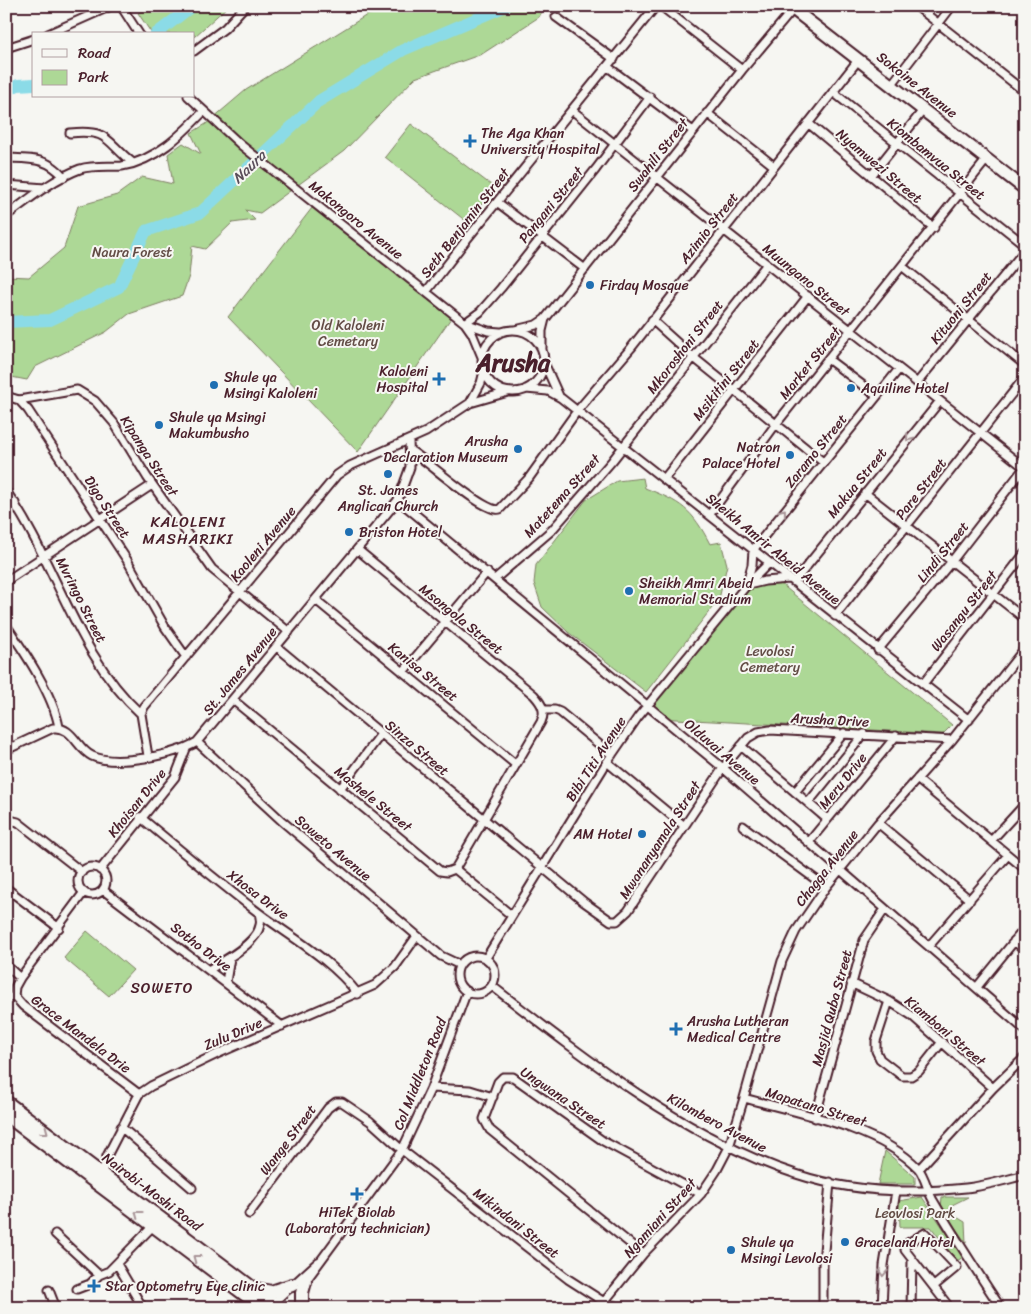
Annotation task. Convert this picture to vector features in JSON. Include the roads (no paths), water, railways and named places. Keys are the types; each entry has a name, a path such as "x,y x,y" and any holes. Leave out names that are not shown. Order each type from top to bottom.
{"highway":[{"name":"Nairobi-Moshi Road","path":"6,1102 102,1172 265,1303"},
{"name":"Nairobi-Moshi Road","path":"6,1115 153,1226 265,1303"},
{"path":"265,1303 271,1292 301,1279 302,1308"}],"main road":[{"name":"Sokoine Avenue","path":"792,7 1025,189"}],"street":[{"path":"52,32 111,6"},
{"path":"121,6 138,32"},
{"path":"195,50 225,28 245,6"},
{"name":"Seth Benjamin Street","path":"426,292 656,6"},
{"path":"661,6 742,70"},
{"path":"916,6 1025,92"},
{"path":"892,84 952,6"},
{"name":"Swahili Street","path":"515,330 536,325 545,319 792,7"},
{"path":"556,17 614,59"},
{"path":"6,48 32,40"},
{"name":"Azimio Street","path":"410,451 424,458 477,502 491,510 497,510 512,498 529,478 577,411 652,320 859,59"},
{"path":"608,67 694,131"},
{"name":"Kiombamvua Street","path":"833,92 1025,245"},
{"name":"Pangani Street","path":"465,323 480,312 495,295 650,97"},
{"path":"6,216 45,188 84,168 133,163 152,155 177,138 203,112 190,98"},
{"path":"871,176 924,109"},
{"name":"Muungano Street","path":"573,111 1024,468"},
{"name":"Makongoro Avenue","path":"203,112 241,145 465,323 478,345 482,357"},
{"path":"708,113 774,166"},
{"name":"Nyamwezi Street","path":"808,123 934,228"},
{"path":"70,133 92,132 103,134 116,150 133,163"},
{"path":"6,158 48,162 55,166 64,177"},
{"name":"Market Street","path":"710,514 776,424 829,360 987,159"},
{"path":"6,185 45,188"},
{"path":"498,202 585,269"},
{"name":"Kituoni Street","path":"917,383 967,319 1025,250"},
{"name":"Mkoroshoni Street","path":"622,446 767,264"},
{"path":"903,267 1025,365"},
{"name":"Msikitini Street","path":"664,479 808,296"},
{"path":"545,319 542,331 544,362 547,374 560,398"},
{"path":"652,320 693,357 823,462"},
{"path":"465,323 488,331 515,330 533,337 543,354"},
{"path":"501,332 488,342 482,357 484,371 496,387 508,392 535,388 548,391 560,398"},
{"path":"829,360 877,396"},
{"path":"526,389 538,378 544,362"},
{"name":"Zaramo Street","path":"753,550 899,369"},
{"name":"Kaoleni Avenue","path":"470,403 481,383 484,371"},
{"name":"Pare Street","path":"835,616 908,527 1025,377"},
{"name":"Kipanga Street","path":"6,396 19,400 76,390 95,401 114,423 152,484 212,569 288,632"},
{"name":"Kaoleni Avenue","path":"141,714 144,707 238,592 337,475 350,466 409,441 441,424 470,403 508,392"},
{"name":"Sheikh Amrir Abeid Avenue","path":"560,398 710,514 835,616 969,720"},
{"name":"Digo Street","path":"19,400 28,410 100,518 127,560 165,627 186,657"},
{"name":"Makua Street","path":"792,581 940,401"},
{"name":"St. James Avenue","path":"59,727 70,733 85,752 107,760 148,756 186,749 197,742 234,700 398,500 410,468 409,441"},
{"name":"Matetema Street","path":"495,579 552,530 622,446"},
{"name":"Lindi Street","path":"878,650 952,562 1024,468"},
{"path":"6,580 152,484"},
{"name":"Mvringo Street","path":"6,491 15,503 44,556 85,638 105,672 126,701 141,714"},
{"path":"865,493 1025,619"},
{"name":"Olduvai Avenue","path":"398,500 723,768 1025,1030"},
{"path":"6,507 15,503"},
{"name":"Msongola Street","path":"358,550 534,695 544,710"},
{"path":"746,586 752,566 753,550"},
{"name":"Wasangu Street","path":"923,684 1025,553"},
{"name":"Bibi Titi Avenue","path":"486,958 607,762 647,706 746,586 769,563"},
{"path":"403,672 487,572"},
{"path":"746,586 765,581 792,581"},
{"name":"Kanisa Street","path":"316,600 515,764"},
{"path":"6,625 32,665 57,716 59,727 6,750"},
{"name":"Sinza Street","path":"277,647 543,867"},
{"name":"Chagga Avenue","path":"729,1146 782,961 796,931 826,887 878,823 969,720 1025,648"},
{"name":"Mashele Street","path":"234,700 440,871 447,872 455,869"},
{"path":"511,915 455,869 486,820 515,764 541,722 544,710 560,712 612,755"},
{"path":"141,714 148,756"},
{"name":"Arusha Drive","path":"723,768 741,746 754,734 770,730 952,740"},
{"path":"795,792 844,733"},
{"path":"340,789 381,734"},
{"path":"808,803 864,734"},
{"name":"Meru Drive","path":"809,842 896,736"},
{"name":"Soweto Avenue","path":"197,742 282,821 417,936 441,956 460,965"},
{"path":"741,746 828,820"},
{"name":"Khoisan Drive","path":"100,870 140,817 175,777 186,749"},
{"path":"607,762 683,825"},
{"name":"Mwananyamala Street","path":"543,867 608,920 617,921 628,911 683,825 723,768"},
{"path":"917,779 1025,869"},
{"path":"991,841 1025,804"},
{"name":"Xhosa Drive","path":"140,817 259,913 320,955 358,994"},
{"path":"6,819 18,822 82,872"},
{"path":"878,823 970,900"},
{"path":"743,826 826,887"},
{"path":"929,946 1008,855"},
{"path":"92,867 100,870 106,882 103,890 95,894 84,892 79,882 82,872 92,867"},
{"path":"6,888 59,928"},
{"name":"Sotho Drive","path":"103,890 282,1026"},
{"name":"Grace Mandela Drie","path":"84,892 20,978 14,991 14,996 23,1006 139,1094"},
{"name":"Masjid Quba Street","path":"816,1118 851,983 867,933 885,909"},
{"path":"210,970 230,958 256,933 260,925 259,913"},
{"path":"977,987 1025,928"},
{"name":"Zulu Drive","path":"139,1094 190,1066 358,994 385,978 417,936"},
{"path":"1014,941 1025,950"},
{"path":"472,956 486,958 494,968 495,974 492,986 483,992 467,991 458,980 460,965 472,956"},
{"path":"226,982 230,958"},
{"path":"6,965 20,978"},
{"name":"Kiamboni Street","path":"851,983 889,1001 911,1015 993,1088"},
{"name":"Kilombero Avenue","path":"492,986 588,1060 658,1105 729,1146 798,1175 830,1182 896,1191 967,1188 1025,1175"},
{"name":"Col Middleton Road","path":"265,1303 301,1279 320,1260 402,1150 431,1088 467,991"},
{"path":"6,999 14,996"},
{"path":"889,1001 876,1041 876,1051 880,1059 902,1076 911,1076 919,1071 942,1042"},
{"path":"1001,1308 960,1247 927,1190 919,1170 993,1088 1025,1058"},
{"name":"Ungwana Street","path":"643,1254 490,1130 484,1119 498,1082 503,1077 513,1077 603,1141 701,1194"},
{"path":"431,1088 470,1090 493,1097"},
{"path":"102,1172 139,1094"},
{"name":"Mapatano Street","path":"744,1098 853,1129 879,1141 919,1170"},
{"name":"Wange Street","path":"249,1214 328,1108 336,1102 347,1104 402,1150"},
{"path":"122,1127 192,1188"},
{"name":"Ngamiani Street","path":"604,1302 643,1254 701,1194 729,1146"},
{"name":"Mikindani Street","path":"402,1150 568,1280 604,1302 620,1308"},
{"path":"823,1308 823,1263 830,1182"},
{"path":"882,1308 884,1265 896,1191"},
{"path":"77,1289 90,1284 99,1276 109,1271 153,1226"},
{"path":"934,1286 957,1267 925,1233 906,1244 905,1250 950,1308"},
{"path":"56,1234 99,1276"},
{"path":"911,1308 912,1261"},
{"path":"116,1264 143,1308"},
{"name":"Col Middleton Road","path":"265,1303 301,1279"},
{"path":"49,1290 56,1308"}],"waterway":[{"path":"159,32 192,6"},
{"name":"Naura","path":"6,322 50,320 119,287 146,231 200,213 319,101 403,50 506,6"},
{"path":"6,91 18,85 32,84"}],"place":[{"name":"The Aga Khan University Hospital","path":"470,141"},
{"name":"Firday Mosque","path":"590,285"},
{"name":"Kaloleni Hospital","path":"439,379"},
{"name":"Shule ya Msingi Kaloleni","path":"214,385"},
{"name":"Aquiline Hotel","path":"851,388"},
{"name":"Shule ya Msingi Makumbusho","path":"159,425"},
{"name":"Arusha Declaration Museum","path":"518,449"},
{"name":"Natron Palace Hotel","path":"790,455"},
{"name":"St. James Anglican Church","path":"388,474"},
{"name":"Briston Hotel","path":"349,532"},
{"name":"Sheikh Amri Abeid Memorial Stadium","path":"629,591"},
{"name":"AM Hotel","path":"642,834"},
{"name":"Arusha Lutheran Medical Centre","path":"676,1029"},
{"name":"HiTek Biolab (Laboratory technician)","path":"357,1194"},
{"name":"Graceland Hotel","path":"845,1242"},
{"name":"Shule ya Msingi Levolosi","path":"731,1250"},
{"name":"Star Optometry Eye clinic","path":"94,1286"}],"district":[{"name":"Arusha","path":"513,363"},
{"name":"KALOLENI MASHARIKI","path":"188,530"},
{"name":"SOWETO","path":"162,988"}],"park label":[{"name":"Naura Forest","path":"132,252"},
{"name":"Old Kaloleni Cemetary","path":"348,334"},
{"name":"Levolosi Cemetary","path":"770,660"},
{"name":"Leovlosi Park","path":"915,1213"}]}
